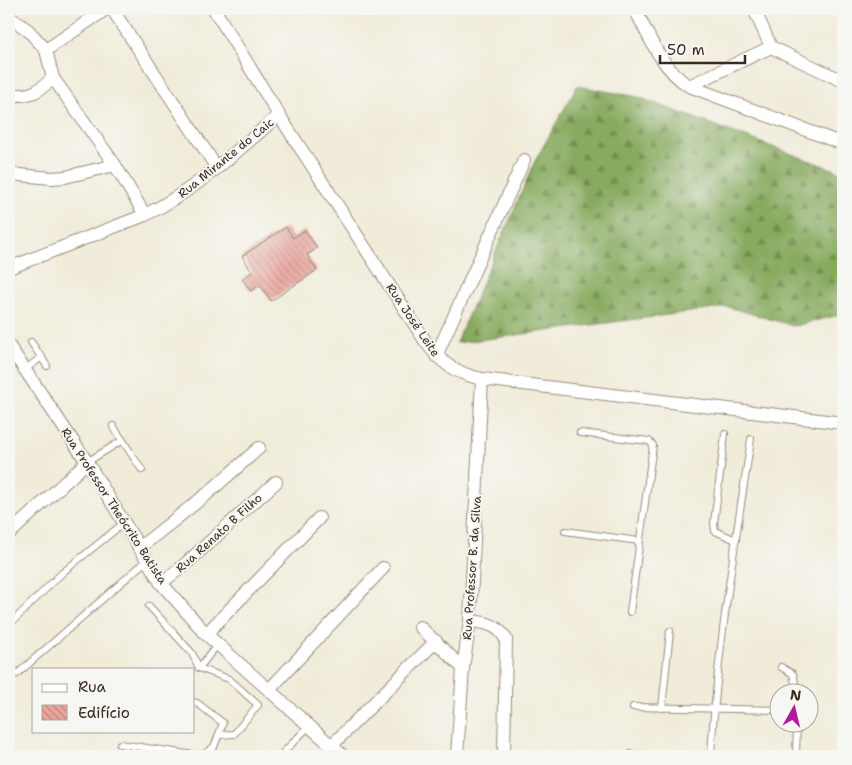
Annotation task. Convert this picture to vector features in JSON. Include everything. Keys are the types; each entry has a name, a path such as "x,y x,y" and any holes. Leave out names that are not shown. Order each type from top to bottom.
{"street":[{"path":"46,50 106,9"},
{"path":"112,9 217,168"},
{"path":"635,9 668,69 689,86 843,144"},
{"path":"754,9 771,47 843,81"},
{"name":"Rua José Leite","path":"220,12 280,114 436,356 455,370 464,375 482,379 843,423"},
{"path":"9,17 28,30 46,50 53,78 115,165 145,215"},
{"path":"689,86 771,47"},
{"path":"9,95 24,96 36,93 53,78"},
{"name":"Rua Mirante do Caic","path":"9,268 164,206 217,168 280,114"},
{"path":"436,356 524,160"},
{"path":"9,174 52,178 65,177 115,165"},
{"name":"Rua Professor Theócrito Batista","path":"10,352 87,462 161,583 206,634 343,756"},
{"name":"Rua Professor B. da Silva","path":"457,756 463,668 470,621 482,379"},
{"path":"139,548 207,494 259,448"},
{"path":"9,534 87,462"},
{"name":"Rua Renato B Filho","path":"161,583 182,567 276,482"},
{"path":"206,634 319,518"},
{"path":"269,690 384,568"},
{"path":"470,621 481,622 501,629 506,638 504,756"},
{"path":"420,626 463,668"},
{"path":"331,746 436,641"}],"lane":[{"path":"31,342 48,366"},
{"path":"24,370 42,358"},
{"path":"113,426 142,470"},
{"path":"580,433 649,441 653,445 630,612"},
{"path":"725,434 714,522 715,531 736,540"},
{"path":"711,756 724,616 751,439"},
{"path":"87,462 122,440"},
{"path":"9,625 62,573 125,522"},
{"path":"565,531 639,541"},
{"path":"17,674 146,561"},
{"path":"149,606 192,653 199,668 229,679 258,706 234,734 219,735"},
{"path":"662,708 670,631"},
{"path":"199,668 218,644"},
{"path":"781,667 793,674 795,682"},
{"path":"120,744 201,756 214,747 223,723 195,702"},
{"path":"633,706 770,710"},
{"path":"280,756 309,726"},
{"path":"796,756 797,732"},
{"path":"632,754 662,756"}],"green space":[{"path":"577,86 638,97 843,173 843,314 794,326 728,307 456,343 535,161"}],"building":[{"path":"286,227 293,238 305,230 317,248 307,255 317,270 271,301 260,285 251,291 242,279 252,272 242,256"}]}
